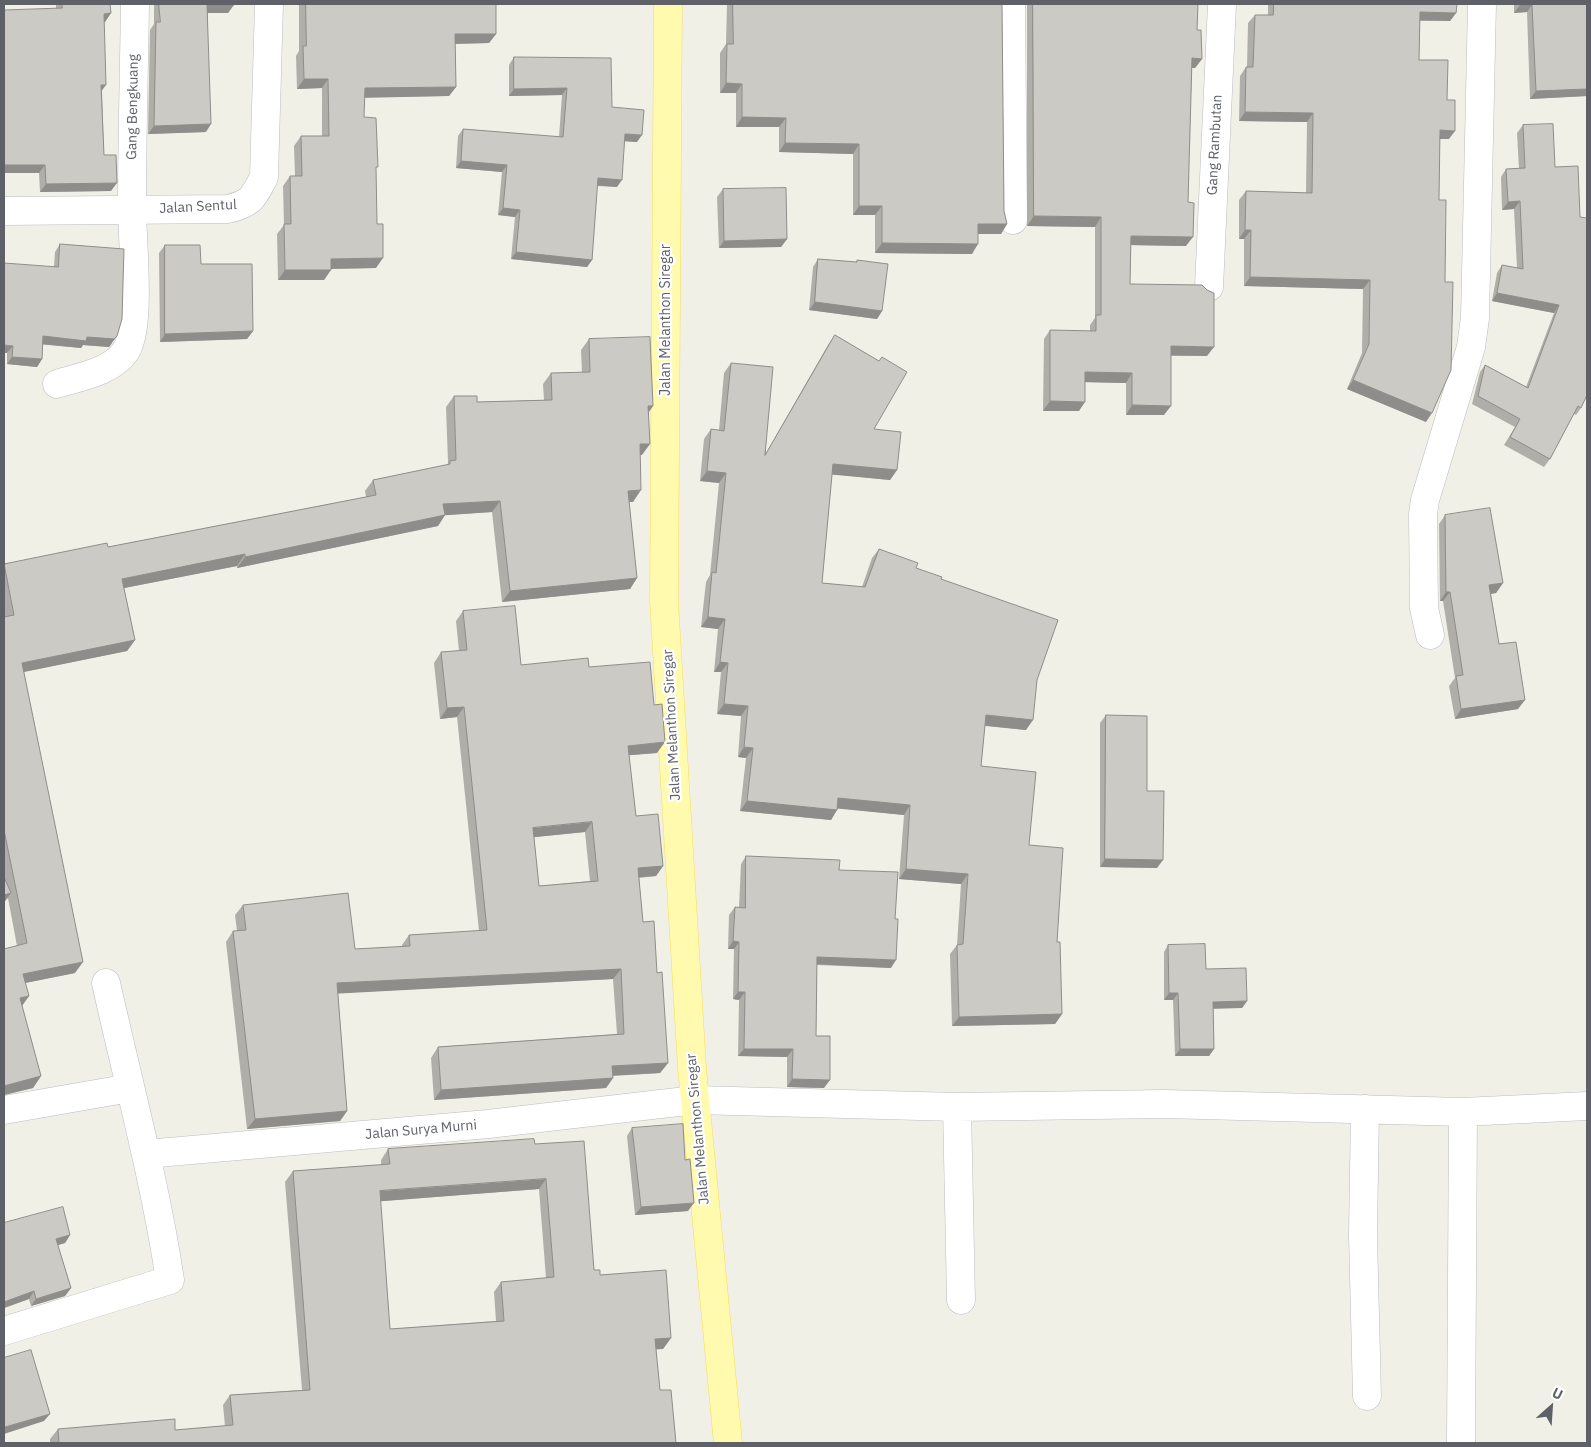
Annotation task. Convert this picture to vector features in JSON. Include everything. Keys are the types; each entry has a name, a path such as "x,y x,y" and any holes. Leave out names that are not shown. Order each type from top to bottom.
{"main road":[{"name":"Jalan Melanthon Siregar","path":"668,4 664,601 695,1100 728,1443"}],"street":[{"name":"Gang Bengkuang","path":"58,384 95,372 112,364 126,352 132,333 134,302 132,210 135,4"},
{"name":"Jalan Sentul","path":"4,211 228,209 245,205 254,196 264,177 269,4"},
{"path":"1010,4 1013,220"},
{"name":"Gang Rambutan","path":"1209,287 1222,4"},
{"path":"1430,635 1424,608 1424,507 1471,347 1475,318 1482,4"},
{"path":"4,1331 170,1280 162,1225 106,983"},
{"path":"4,1110 130,1088"},
{"name":"Jalan Surya Murni","path":"146,1154 488,1124 695,1100 957,1107 1165,1104 1463,1112 1587,1106"},
{"path":"957,1107 961,1300"},
{"path":"1365,1109 1363,1235 1367,1396"},
{"path":"1461,1443 1463,1112"}],"building":[{"path":"62,4 110,4 111,13 104,14 106,85 101,85 104,155 116,155 117,183 46,184 45,165 4,165 4,10 62,8"},
{"path":"159,4 234,4 207,5 211,124 154,126 156,22 160,22"},
{"path":"306,4 496,4 496,34 455,34 456,87 365,88 364,117 376,118 378,167 376,167 377,224 383,224 383,258 331,259 331,270 285,270 284,224 291,224 290,176 302,176 301,136 329,136 328,79 304,79 303,46 306,46"},
{"path":"733,4 1002,4 1004,211 1007,224 978,224 978,244 882,243 882,206 859,206 859,144 785,143 786,118 742,117 742,84 726,83 727,44 733,44"},
{"path":"1033,4 1198,4 1197,30 1201,30 1202,59 1192,58 1188,202 1194,203 1193,237 1131,236 1130,284 1202,285 1214,293 1214,347 1171,346 1171,406 1132,405 1132,373 1085,372 1085,402 1050,401 1050,330 1096,331 1096,315 1101,315 1101,217 1034,216"},
{"path":"1274,4 1457,4 1456,13 1420,12 1419,60 1448,60 1447,100 1455,100 1455,131 1440,130 1439,200 1446,200 1445,282 1453,282 1451,370 1432,413 1353,380 1369,344 1370,280 1250,277 1251,230 1245,230 1246,191 1312,193 1313,113 1245,112 1246,67 1253,67 1255,15 1273,15"},
{"path":"1520,4 1587,4 1587,89 1536,91 1532,5"},
{"path":"514,57 611,58 612,107 644,110 642,135 625,134 622,180 598,178 592,260 516,252 520,210 503,208 507,165 461,161 463,129 563,137 567,88 514,89"},
{"path":"1553,124 1555,167 1578,166 1580,217 1587,218 1587,395 1581,408 1578,406 1550,459 1510,437 1520,419 1478,396 1485,365 1528,388 1559,305 1497,293 1502,265 1523,269 1520,201 1508,202 1506,169 1525,168 1523,125"},
{"path":"786,188 787,239 724,241 723,189"},
{"path":"60,244 124,249 122,319 117,336 114,339 87,337 86,341 43,336 42,359 12,357 13,346 4,345 4,263 58,267"},
{"path":"165,245 200,245 201,264 252,264 253,331 165,334"},
{"path":"818,259 857,262 857,260 888,264 882,311 815,302"},
{"path":"835,335 879,361 882,357 907,372 874,429 901,432 897,470 833,464 822,583 865,587 879,549 918,563 916,568 942,577 941,579 1058,620 1037,680 1033,720 986,715 981,766 1036,772 1029,845 1063,848 1057,942 1060,942 1062,1014 959,1017 957,945 963,944 968,874 906,869 910,805 838,798 837,810 747,801 753,748 744,747 748,706 724,704 728,663 720,662 725,619 708,617 712,572 716,573 726,473 707,471 711,429 724,431 731,363 773,367 765,455"},
{"path":"650,337 653,406 648,406 650,444 640,444 641,490 628,491 637,578 510,591 500,501 443,504 445,515 245,557 245,554 122,579 135,640 22,663 83,962 23,974 29,996 20,998 41,1076 4,1086 4,949 27,943 4,830 4,617 14,615 4,564 107,543 108,547 376,495 373,480 450,464 450,461 456,460 454,396 477,396 477,402 552,400 551,373 590,372 589,339"},
{"path":"1490,508 1503,583 1489,585 1499,644 1516,642 1525,700 1461,709 1456,676 1463,675 1450,592 1446,592 1445,515"},
{"path":"515,606 521,665 588,658 589,667 650,662 654,705 662,704 665,742 628,746 636,816 658,814 663,866 638,868 643,922 654,921 657,973 662,972 668,1063 612,1066 613,1078 441,1090 438,1047 624,1034 621,969 337,983 347,1111 255,1119 233,931 246,930 243,905 348,893 355,949 410,946 409,935 487,930 464,707 447,708 441,652 467,650 463,611","holes":["592,822 598,881 539,886 533,828"]},
{"path":"1106,715 1147,716 1147,791 1164,791 1163,860 1105,859"},
{"path":"746,856 840,860 839,870 898,872 895,919 898,919 896,960 817,957 816,1036 830,1036 830,1080 792,1079 793,1049 744,1049 745,992 738,992 739,942 733,941 735,907 745,908"},
{"path":"4,877 11,893 4,895"},
{"path":"1205,944 1206,969 1246,968 1247,1001 1213,1002 1214,1049 1180,1049 1178,993 1169,993 1168,945"},
{"path":"683,1124 685,1160 690,1159 694,1203 641,1207 632,1128"},
{"path":"534,1139 535,1144 584,1141 594,1270 600,1270 600,1275 666,1270 671,1338 655,1339 660,1390 671,1390 676,1443 59,1443 58,1429 175,1419 175,1430 233,1425 230,1395 310,1390 293,1171 390,1164 388,1149","holes":["546,1179 554,1277 501,1282 504,1321 390,1329 380,1191"]},
{"path":"63,1207 70,1235 56,1239 71,1288 36,1299 34,1291 4,1302 4,1223"},
{"path":"31,1350 50,1414 5,1427 6,1430 4,1430 4,1358"}]}
